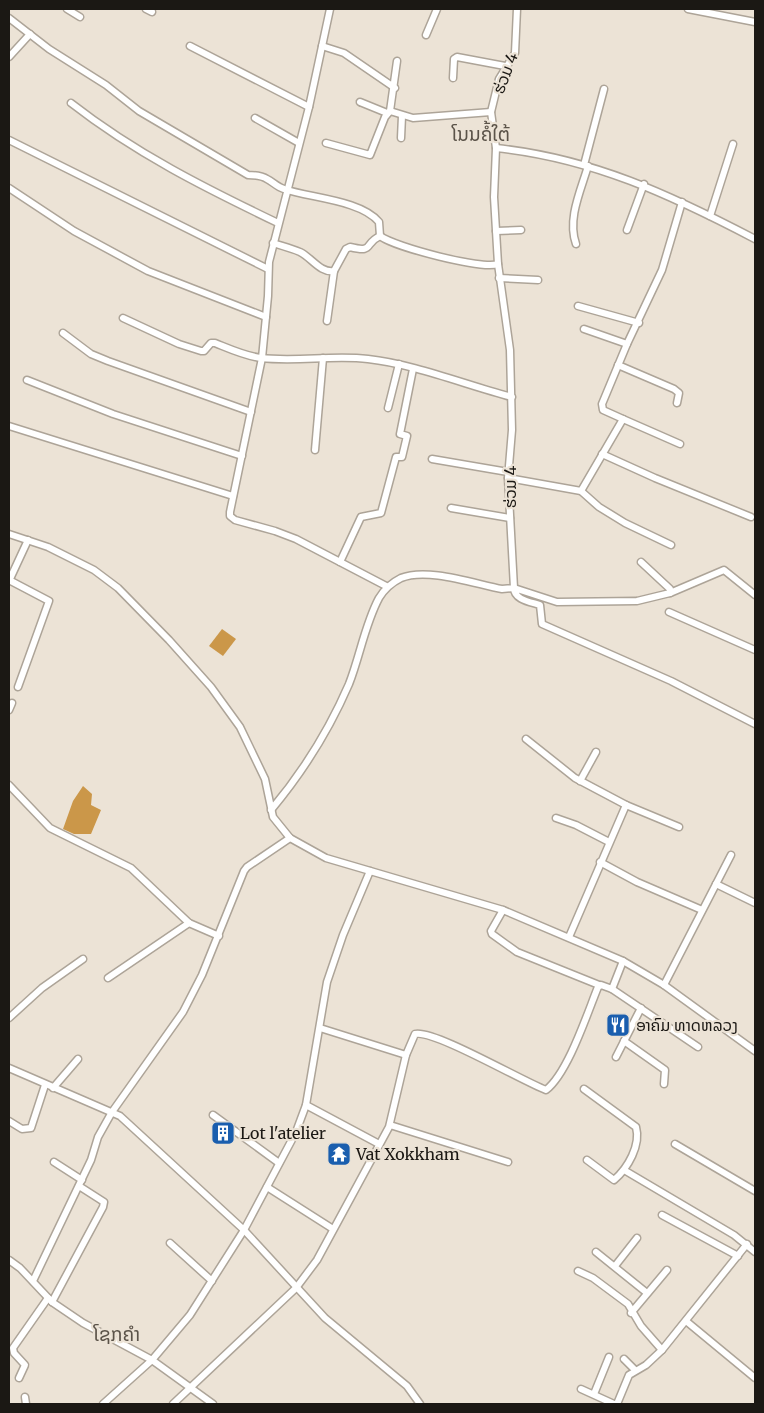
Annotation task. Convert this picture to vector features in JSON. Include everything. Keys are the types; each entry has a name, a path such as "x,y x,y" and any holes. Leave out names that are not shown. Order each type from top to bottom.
{"street":[{"path":"67,9 80,17"},
{"path":"330,9 308,107 273,243 268,269 262,358 230,516 235,520 274,530 386,586"},
{"path":"426,35 437,9"},
{"name":"ຮ່ວມ 4","path":"514,588 508,475 512,430 510,350 499,278 494,196 496,148 491,112 505,66 516,53 517,9"},
{"path":"688,9 755,22"},
{"path":"9,18 49,49 106,85 139,112 167,129 248,174 267,178 287,190 319,196 350,206 374,217 379,222 380,236"},
{"path":"9,57 30,34"},
{"path":"190,46 308,107"},
{"path":"322,46 344,53 395,88"},
{"path":"453,78 454,59 457,57 505,66"},
{"path":"326,143 370,155 389,112 395,88 397,61"},
{"path":"576,244 574,237 576,208 604,89"},
{"path":"360,102 413,118 491,112"},
{"path":"71,103 101,126 164,166 278,223"},
{"path":"401,138 402,116"},
{"path":"255,118 298,143"},
{"path":"9,140 268,269"},
{"path":"710,216 733,144"},
{"path":"496,148 535,152 586,165 644,184 755,239"},
{"path":"628,230 644,184"},
{"path":"9,188 74,231 148,271 266,317"},
{"path":"680,444 602,408 627,344 662,270 682,202"},
{"path":"496,231 521,230"},
{"path":"380,236 431,254 478,265 498,264"},
{"path":"327,321 334,271 346,249 350,247 362,251 380,236"},
{"path":"273,243 301,253 322,269 334,271"},
{"path":"499,278 538,280"},
{"path":"578,306 639,322"},
{"path":"122,318 180,344 204,351 212,343 215,343 242,354 262,358 366,359 399,364 512,397"},
{"path":"584,329 627,344"},
{"path":"63,333 92,354 108,361 251,412"},
{"path":"315,450 323,358"},
{"path":"388,408 399,364"},
{"path":"618,365 674,389 679,393 677,403"},
{"path":"340,562 361,517 381,513 396,457 402,457 407,436 400,434 413,369"},
{"path":"27,380 113,414 242,456"},
{"path":"582,491 623,419"},
{"path":"9,426 233,496"},
{"path":"602,454 654,478 751,516"},
{"path":"432,459 582,491 611,515 671,545"},
{"path":"451,508 510,518"},
{"path":"9,534 80,561 118,588 211,687 226,705 250,746 270,794 271,810 278,824 290,838 326,858 503,910 623,961 664,985 755,1051"},
{"path":"18,686 49,601 9,580 28,540"},
{"path":"641,562 670,589 670,593"},
{"path":"271,810 295,778 333,716 349,684 378,599 386,586 403,577 427,574 502,588 514,588 557,602 637,601 670,593 724,570 755,595"},
{"path":"514,588 517,597 540,605"},
{"path":"540,596 542,624 670,681 755,724"},
{"path":"669,612 755,650"},
{"path":"9,710 12,703"},
{"path":"526,739 580,781 626,805 679,828"},
{"path":"580,781 596,752"},
{"path":"9,785 50,828 131,868 189,923 219,936"},
{"path":"569,937 626,805"},
{"path":"556,818 576,825 609,842"},
{"path":"33,1281 91,1160 98,1137 112,1112 183,1012 202,975 247,867 290,838"},
{"path":"664,985 730,855"},
{"path":"600,862 637,882 702,910"},
{"path":"102,1404 152,1360 190,1315 244,1230 296,1132 306,1105 327,982 343,935 370,872"},
{"path":"716,884 755,903"},
{"path":"503,910 491,931 492,934 517,952 612,989 698,1047"},
{"path":"108,978 189,923"},
{"path":"9,1018 42,988 83,959"},
{"path":"612,989 623,961"},
{"path":"173,1404 296,1288 317,1260 390,1125 406,1055 414,1034 427,1035 547,1089 558,1076 574,1047 599,985"},
{"path":"616,1057 640,1008"},
{"path":"320,1028 406,1055"},
{"path":"624,1041 665,1070 664,1084"},
{"path":"53,1088 78,1059"},
{"path":"9,1068 120,1116 244,1230 296,1288 355,1344 407,1386 420,1404"},
{"path":"9,1121 22,1129 31,1128 45,1085"},
{"path":"584,1089 636,1126 638,1132 634,1151 624,1170 614,1180 587,1160"},
{"path":"306,1105 379,1144"},
{"path":"213,1115 279,1163"},
{"path":"390,1125 508,1162"},
{"path":"675,1144 755,1192"},
{"path":"19,1378 25,1365 14,1353 13,1348 50,1300 103,1207 104,1202 54,1162"},
{"path":"624,1170 747,1244 755,1252"},
{"path":"267,1187 334,1229"},
{"path":"662,1215 738,1256"},
{"path":"615,1266 637,1238"},
{"path":"170,1243 212,1281"},
{"path":"582,1389 616,1404 629,1375 646,1365 662,1350 747,1244"},
{"path":"596,1252 647,1293"},
{"path":"9,1260 33,1281 50,1300 83,1323 152,1360 213,1404"},
{"path":"578,1270 593,1278 628,1304 631,1313 662,1350"},
{"path":"631,1313 667,1270"},
{"path":"686,1321 755,1378"},
{"path":"594,1394 609,1357"},
{"path":"624,1359 635,1370"}],"shaded area":[{"path":"222,629 236,639 223,656 209,646"},
{"path":"83,786 92,794 91,805 101,810 91,834 74,834 63,829 73,801"}],"place":[{"name":"ອາຄົມ ທາດຫລວງ","path":"618,1025"},
{"name":"Lot l'atelier","path":"223,1133"},
{"name":"Vat Xokkham","path":"339,1154"}],"district":[{"name":"ໂນນຄໍ້ໃຕ້","path":"481,134"},
{"name":"ໂຊກຄຳ","path":"117,1334"}]}
